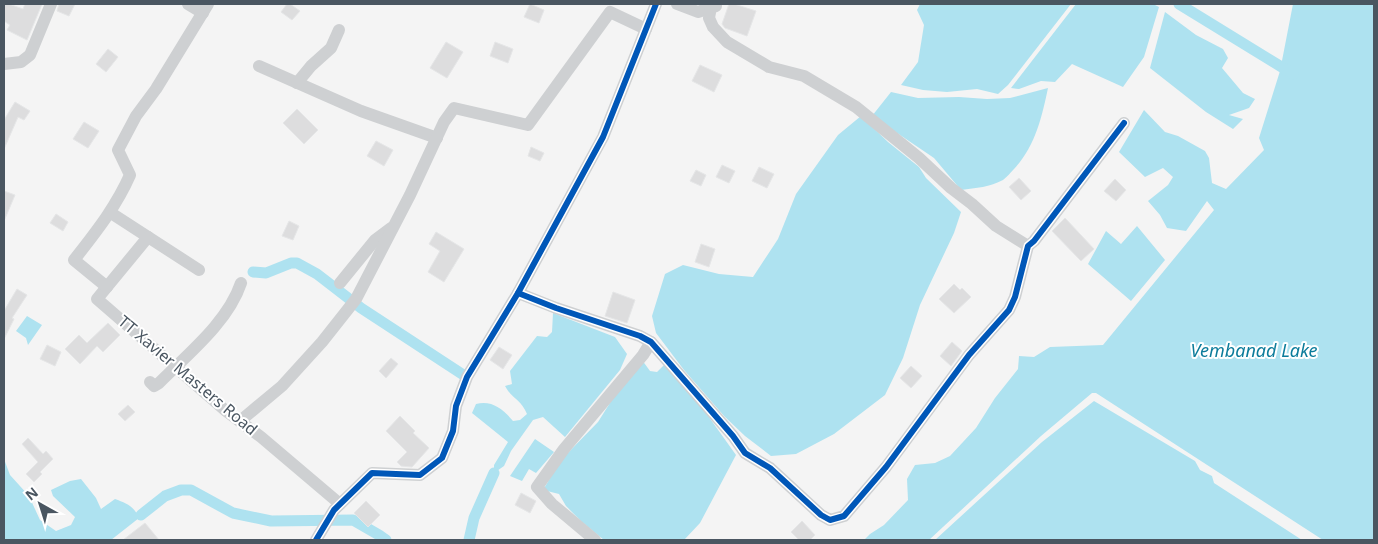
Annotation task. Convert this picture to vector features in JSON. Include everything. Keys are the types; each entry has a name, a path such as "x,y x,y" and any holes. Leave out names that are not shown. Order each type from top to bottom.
{"street":[{"path":"4,64 21,62 30,54 51,4"},
{"path":"148,237 107,287 74,260 111,212 130,175 118,150 136,116 156,89 205,8 188,4"},
{"path":"316,540 340,504 372,473 420,475 442,458 453,431 456,406 467,377 486,349 518,293 603,137 656,4"},
{"path":"677,4 698,12 714,6"},
{"path":"714,6 710,18 713,27 727,42 769,67 804,76 856,107 919,158 996,226 1028,246"},
{"path":"240,421 282,386 354,303 395,225 444,122 454,108 528,124 610,12 646,29"},
{"path":"296,83 331,48 339,30"},
{"path":"259,66 361,111 436,138"},
{"path":"518,293 556,308 640,336 651,342 745,452 770,468 821,515 830,520 844,516 886,467 969,355 1009,310 1015,297 1028,246 1034,241 1124,123"},
{"path":"111,212 199,270"},
{"path":"340,283 375,240 395,225"},
{"path":"150,382 154,386 160,383 175,366 196,348 224,317 241,283"},
{"name":"TT Xavier Masters Road","path":"107,287 97,299 340,504"},
{"path":"596,540 552,504 537,487 564,449 643,356 651,342"}],"water":[{"path":"920,4 1071,4 1008,85 998,94 977,89 947,92 923,90 901,85 918,62 924,25 917,10"},
{"path":"1076,4 1153,4 1159,7 1144,57 1123,87 1072,64 1055,82 1041,81 1019,89 1011,88"},
{"name":"Vembanad Lake","path":"1293,4 1374,4 1374,540 1323,540 1096,393 1092,393 1041,436 929,540 864,540 884,525 908,500 907,479 915,465 935,463 950,456 976,428 995,398 1018,369 1019,356 1034,357 1050,347 1103,345 1214,210 1207,201 1186,231 1167,228 1160,215 1148,201 1168,185 1173,177 1163,168 1145,177 1119,152 1144,110 1165,132 1178,136 1205,151 1209,158 1212,183 1226,189 1264,150 1259,138 1280,71"},
{"path":"1165,12 1196,35 1223,49 1228,58 1222,68 1243,93 1255,99 1249,108 1229,115 1243,119 1233,129 1206,112 1150,68"},
{"path":"1048,88 1037,131 1021,160 1003,180 977,188 961,190 934,158 872,116 891,92 918,98 959,97 987,99 1010,98"},
{"path":"861,116 888,142 919,167 926,178 961,212 954,233 920,305 903,358 885,395 834,434 796,454 771,456 745,436 724,416 684,370 656,333 652,316 665,274 683,265 719,274 753,277 778,239 796,194 838,135"},
{"path":"1137,226 1165,260 1131,301 1088,264 1106,231 1121,244"},
{"path":"553,313 615,337 627,354 620,370 565,437 543,417 533,420 511,451 504,466 494,473 494,465 508,442 472,413 476,404 487,403 497,407 513,421 520,420 527,414 522,405 505,386 512,384 510,371 537,336 547,337 552,332"},
{"path":"27,316 42,325 28,345 26,338 16,331"},
{"path":"642,360 650,371 657,372 666,363 691,392 736,455 700,523 684,540 604,540 566,506 559,494 543,490 561,460 598,422 615,395"},
{"path":"1094,401 1195,461 1200,470 1212,476 1214,483 1302,540 935,540 1042,442"},
{"path":"535,439 554,452 536,473 529,469 522,481 510,476"},
{"path":"4,459 10,475 29,496 40,520 56,531 71,525 75,517 53,496 51,490 70,481 81,479 96,498 101,509 115,499 129,506 139,518 111,540 4,540"}],"building":[{"path":"4,4 23,9 25,4 42,4 27,40 7,30 10,25 4,21"},
{"path":"59,4 75,4 69,16 57,11"},
{"path":"287,4 300,11 292,20 281,12"},
{"path":"530,4 544,10 539,23 524,17"},
{"path":"729,4 756,11 747,36 725,28 722,24"},
{"path":"446,42 463,52 447,78 430,68"},
{"path":"495,42 513,49 508,63 490,56"},
{"path":"108,49 118,57 106,72 96,64"},
{"path":"700,65 722,75 714,92 692,81"},
{"path":"15,102 30,111 24,120 18,117 4,149 4,120"},
{"path":"297,109 318,130 304,144 283,123"},
{"path":"84,122 99,131 88,148 73,139"},
{"path":"376,141 393,150 384,166 367,156"},
{"path":"531,147 544,153 540,161 528,156"},
{"path":"722,165 735,171 729,183 716,177"},
{"path":"759,167 774,174 767,188 752,181"},
{"path":"696,170 706,175 701,186 690,181"},
{"path":"1019,178 1031,191 1021,200 1009,187"},
{"path":"1115,179 1126,190 1116,201 1104,191"},
{"path":"4,191 15,195 4,221"},
{"path":"56,214 68,222 63,231 50,223"},
{"path":"1065,218 1094,249 1081,261 1052,231"},
{"path":"289,221 299,226 293,240 282,236"},
{"path":"436,232 464,249 444,282 428,272 440,251 429,244"},
{"path":"701,244 715,249 709,267 695,262"},
{"path":"954,284 960,290 962,288 971,297 954,313 939,299"},
{"path":"17,289 27,295 12,318 14,319 4,339 4,311"},
{"path":"613,292 635,300 627,323 605,316"},
{"path":"108,323 120,335 103,352 97,346 80,364 65,349 79,335 87,343"},
{"path":"952,342 962,351 951,366 940,356"},
{"path":"47,345 61,352 55,366 40,359"},
{"path":"499,347 512,355 503,369 490,360"},
{"path":"391,358 398,364 386,378 379,371"},
{"path":"911,366 922,376 911,388 900,378"},
{"path":"128,405 135,412 125,421 118,414"},
{"path":"400,416 415,431 413,433 429,448 412,467 401,466 397,462 407,452 386,431"},
{"path":"28,438 43,454 46,451 53,459 40,472 42,474 34,482 26,474 38,462 22,444"},
{"path":"521,493 536,501 530,513 515,505"},
{"path":"366,501 380,515 368,527 354,513"},
{"path":"802,521 815,535 810,540 799,540 791,532"},
{"path":"145,523 159,540 123,540"}],"waterway":[{"path":"1179,4 1293,74"},
{"path":"253,272 266,273 291,263 297,263 317,274 361,308 465,376"},
{"path":"469,540 474,518 494,473"},
{"path":"141,515 165,496 181,490 191,490 233,513 271,521 353,520 386,540"}],"cycle path":[{"path":"316,540 334,510 372,473 420,475 442,458 453,431 456,406 467,377 518,293 603,137 656,4"},
{"path":"518,293 556,308 640,336 651,342 733,436 745,453 770,468 821,515 830,520 844,516 886,467 969,355 1009,310 1015,297 1028,246 1034,241 1124,123"}]}
